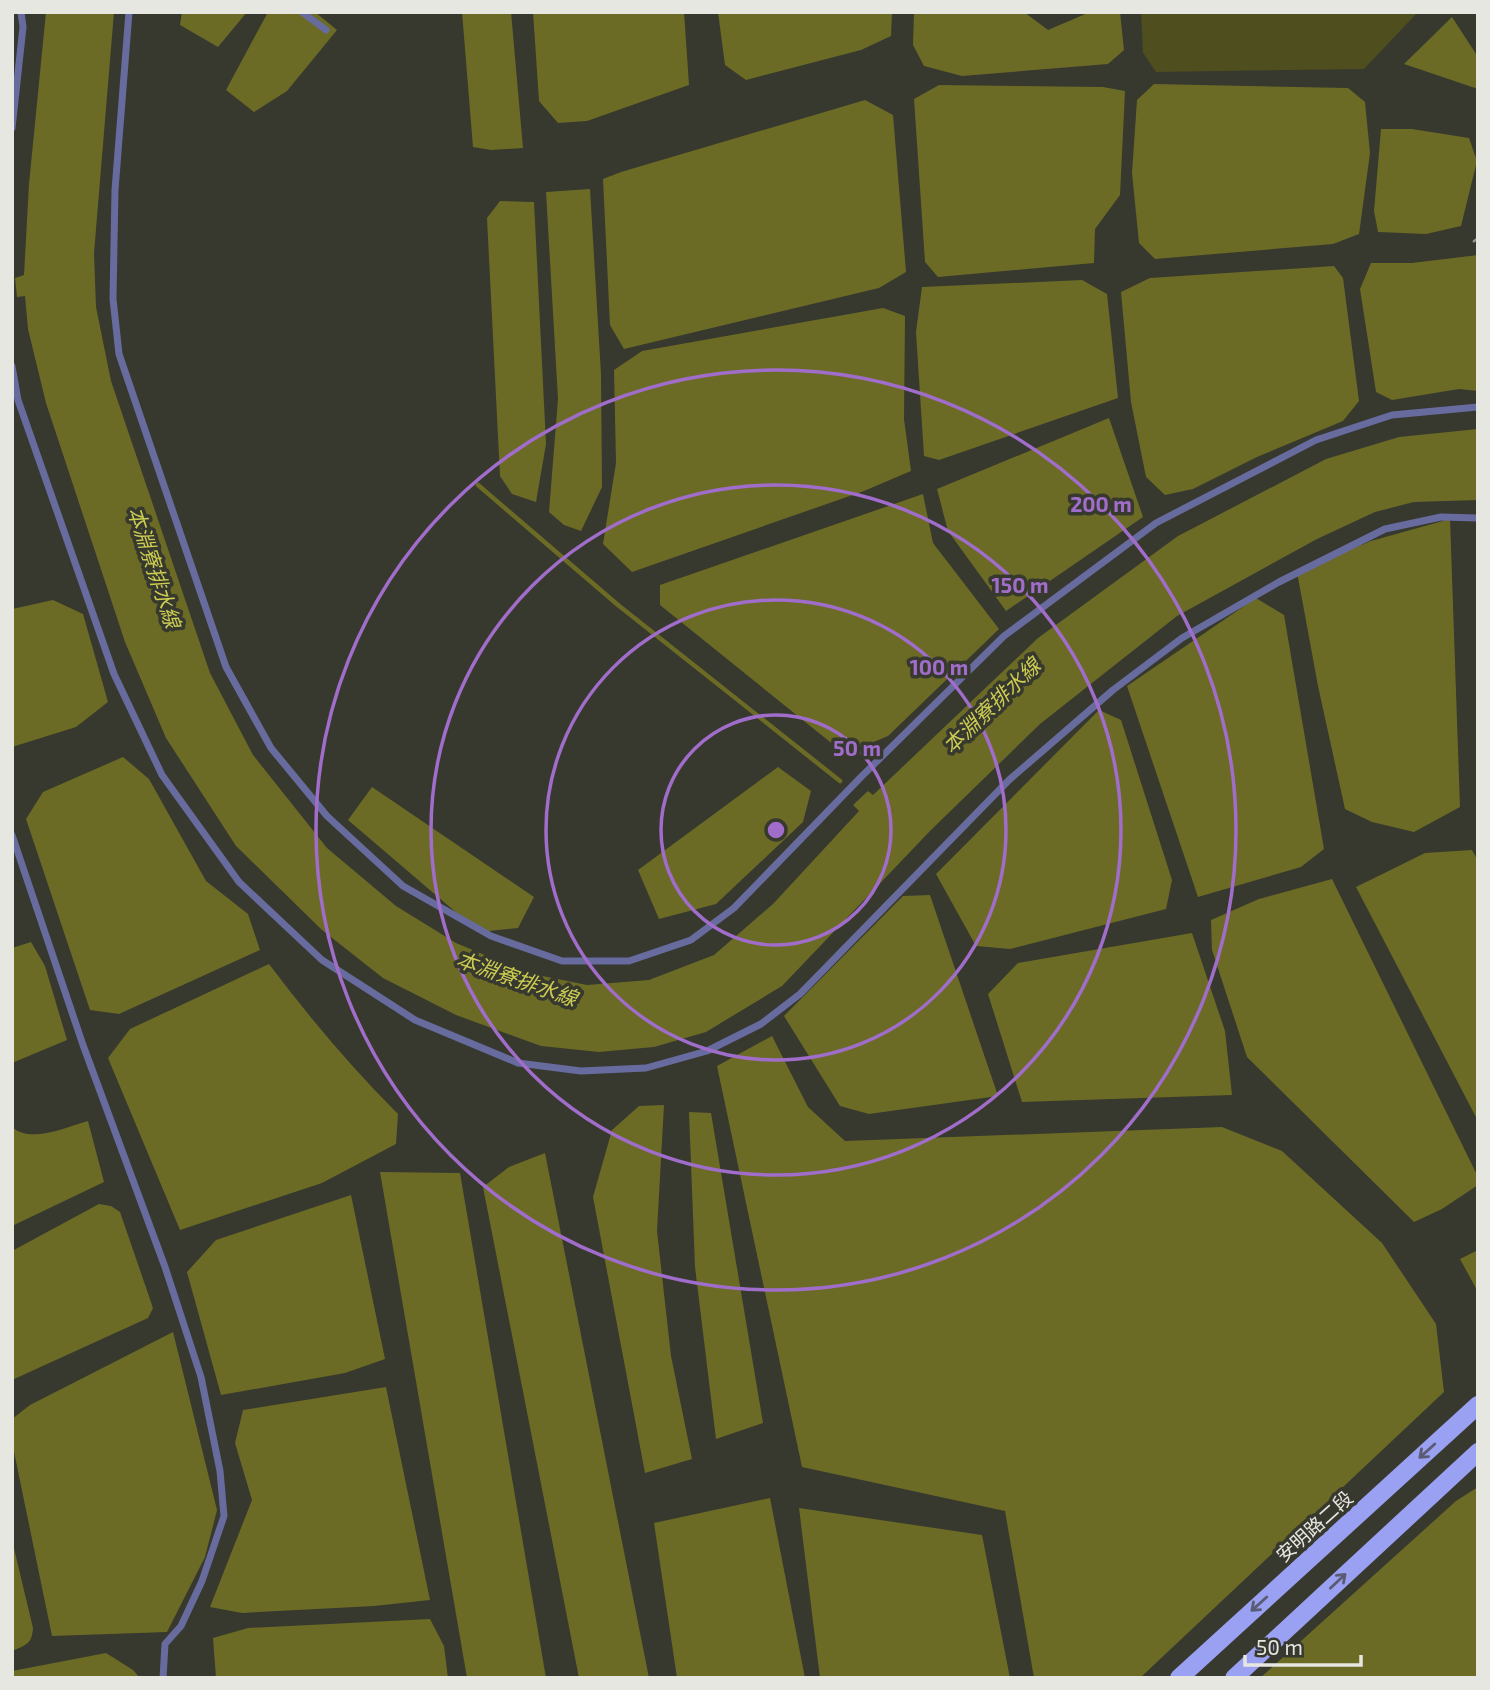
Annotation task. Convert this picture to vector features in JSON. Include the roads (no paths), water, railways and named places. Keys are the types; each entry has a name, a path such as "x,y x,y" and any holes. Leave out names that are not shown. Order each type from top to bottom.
{"main road":[{"name":"安明路二段","path":"1179,1678 1478,1405"},
{"path":"1234,1678 1478,1452"}],"lane":[{"path":"12,128 23,27 22,12"},
{"path":"130,12 115,190 113,299 119,354 226,667 271,748 327,816 403,886 491,936 562,961 629,961 691,940 734,908 861,777 1004,636 1156,523 1316,440 1392,415 1478,407"},
{"path":"302,12 326,30"},
{"path":"12,366 18,400 114,674 162,775 239,882 322,960 415,1020 518,1063 581,1071 646,1068 707,1051 761,1024 800,994 1009,780 1114,690 1182,638 1279,582 1385,529 1441,517 1478,518"},
{"path":"12,835 83,1045 165,1267 197,1364 220,1471 223,1516 202,1581 181,1626 165,1644 163,1678"}],"water":[{"name":"本淵寮排水線","path":"46,12 114,12 94,253 96,307 111,381 210,673 253,755 327,848 396,906 456,943 528,973 587,985 649,980 714,955 773,904 859,811 853,805 868,791 873,795 1038,638 1178,536 1326,459 1399,437 1478,429 1478,500 1414,502 1375,512 1317,539 1177,616 1040,724 930,831 782,986 706,1032 654,1047 599,1052 541,1046 456,1015 383,978 322,930 236,846 166,738 125,642 46,403 28,329 25,296 17,297 15,278 24,275 29,184"},
{"path":"182,12 247,12 218,47 180,25"},
{"path":"268,12 315,12 337,30 287,91 254,112 226,90"},
{"path":"462,12 511,12 523,148 491,150 473,147"},
{"path":"533,12 684,12 689,85 587,121 558,123 539,101"},
{"path":"718,12 892,12 891,36 861,50 746,80 725,65"},
{"path":"914,12 1024,12 1048,30 1090,12 1120,12 1124,50 1108,64 962,76 924,66 913,45"},
{"path":"1452,17 1478,57 1478,89 1404,64"},
{"path":"1154,84 1348,88 1365,102 1370,153 1359,234 1333,244 1155,259 1139,243 1132,173 1137,100"},
{"path":"939,85 1103,87 1125,91 1120,195 1095,229 1094,263 938,277 925,262 914,99"},
{"path":"865,100 893,115 906,272 879,288 624,349 610,325 603,179"},
{"path":"1381,129 1412,129 1469,138 1477,161 1461,226 1426,234 1378,232 1374,211"},
{"path":"590,189 601,374 602,487 581,531 564,525 549,512 558,399 546,192"},
{"path":"500,201 534,202 546,444 536,502 512,494 500,476 487,218"},
{"path":"1478,255 1478,391 1459,389 1392,400 1376,392 1360,289 1371,263 1412,263"},
{"path":"1334,266 1343,278 1359,401 1343,421 1257,457 1193,489 1165,495 1146,477 1131,402 1121,292 1150,278"},
{"path":"1082,280 1107,294 1118,398 939,460 924,456 916,332 922,287"},
{"path":"883,308 905,316 904,419 911,471 864,491 632,572 603,544 616,463 614,370 642,351"},
{"path":"1109,418 1143,517 1006,611 948,531 937,489"},
{"path":"923,494 933,543 999,629 888,736 845,754 660,605 660,585"},
{"path":"1450,519 1460,807 1414,832 1372,822 1345,809 1297,572 1371,541"},
{"path":"1256,598 1284,615 1324,849 1301,867 1198,897 1127,686"},
{"path":"53,600 83,614 108,702 76,727 12,747 12,609"},
{"path":"1099,710 1121,720 1172,880 1166,909 1010,949 976,946 936,874"},
{"path":"123,757 149,779 206,881 248,914 260,950 119,1014 90,1010 26,819 43,792"},
{"path":"778,767 811,791 803,822 716,904 659,919 638,870"},
{"path":"372,787 534,897 518,928 479,932 348,820"},
{"path":"1472,850 1478,861 1478,1121 1356,887 1425,853"},
{"path":"1332,879 1478,1177 1478,1185 1442,1209 1414,1222 1247,1057 1212,950 1211,920 1259,899"},
{"path":"930,895 998,1096 869,1114 840,1106 784,1016 903,896"},
{"path":"1192,933 1225,1031 1232,1095 1022,1102 988,994 1018,963"},
{"path":"31,942 45,966 67,1040 12,1063 12,948"},
{"path":"269,964 331,1041 398,1114 396,1144 322,1183 180,1230 108,1058 130,1029"},
{"path":"772,1036 808,1107 845,1141 1222,1127 1282,1151 1382,1243 1436,1324 1444,1392 1140,1678 1034,1678 1005,1511 802,1467 717,1066"},
{"path":"664,1105 657,1231 671,1356 692,1459 645,1473 593,1197 612,1130 639,1106"},
{"path":"689,1112 711,1113 763,1423 716,1439 695,1267"},
{"path":"88,1121 104,1182 12,1226 12,1127 20,1132 39,1134"},
{"path":"545,1153 649,1678 579,1678 483,1187 509,1167"},
{"path":"380,1172 460,1173 546,1678 467,1678"},
{"path":"351,1195 385,1359 345,1373 221,1395 187,1272 216,1240"},
{"path":"99,1204 111,1206 120,1212 153,1308 148,1318 12,1380 12,1251"},
{"path":"1478,1250 1478,1292 1460,1259"},
{"path":"173,1332 217,1510 205,1557 167,1632 52,1636 12,1442 12,1419 30,1405"},
{"path":"386,1387 430,1600 374,1606 242,1613 210,1607 252,1500 235,1443 243,1410"},
{"path":"1478,1487 1478,1678 1260,1678 1456,1501"},
{"path":"770,1498 805,1678 677,1678 654,1523"},
{"path":"799,1508 982,1535 1010,1678 820,1678"},
{"path":"12,1540 33,1628 27,1643 12,1651"},
{"path":"430,1619 444,1646 448,1678 216,1678 213,1638 248,1628"},
{"path":"106,1653 133,1670 140,1678 12,1678 12,1671"}],"waterway":[{"path":"478,485 618,605 840,781"}]}
